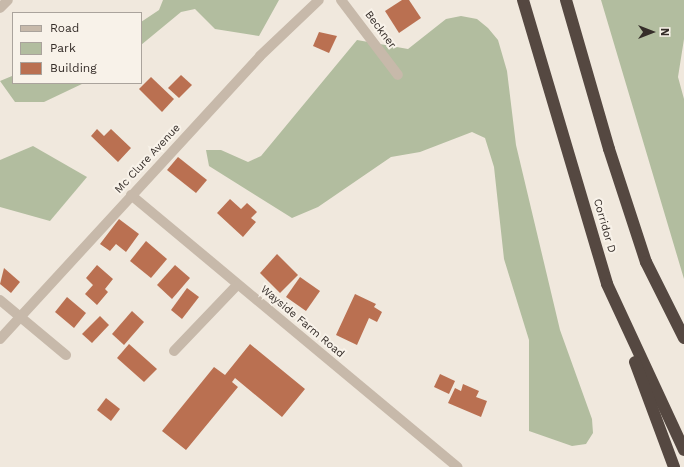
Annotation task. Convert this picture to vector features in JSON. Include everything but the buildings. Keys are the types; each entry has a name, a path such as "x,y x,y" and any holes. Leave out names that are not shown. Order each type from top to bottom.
{"highway":[{"name":"Corridor D","path":"523,0 607,284 684,450"},
{"path":"566,0 609,149 646,262 684,338"},
{"path":"607,284 674,467"}],"street":[{"path":"0,8 8,0"},
{"name":"Mc Clure Avenue","path":"0,338 260,56 319,0"},
{"name":"Beckner","path":"341,0 398,75"},
{"name":"Wayside Farm Road","path":"131,195 237,285 458,467"},
{"path":"174,351 237,285"},
{"path":"0,300 20,315 66,355"}],"green space":[{"path":"163,0 279,0 259,36 215,29 195,9 181,12 142,44 142,21 159,10"},
{"path":"601,0 684,0 684,39 678,77 684,99 684,279"},
{"path":"461,16 477,19 488,28 498,40 507,71 516,145 560,330 592,419 593,433 586,444 572,446 529,431 529,340 504,259 494,167 485,138 472,132 420,152 391,157 318,207 292,218 209,166 206,150 221,150 248,162 261,156 357,40 408,49 446,19"},
{"path":"12,76 12,84 82,84 44,102 15,102 0,81"},
{"path":"33,146 87,177 50,221 0,207 0,160"}]}
